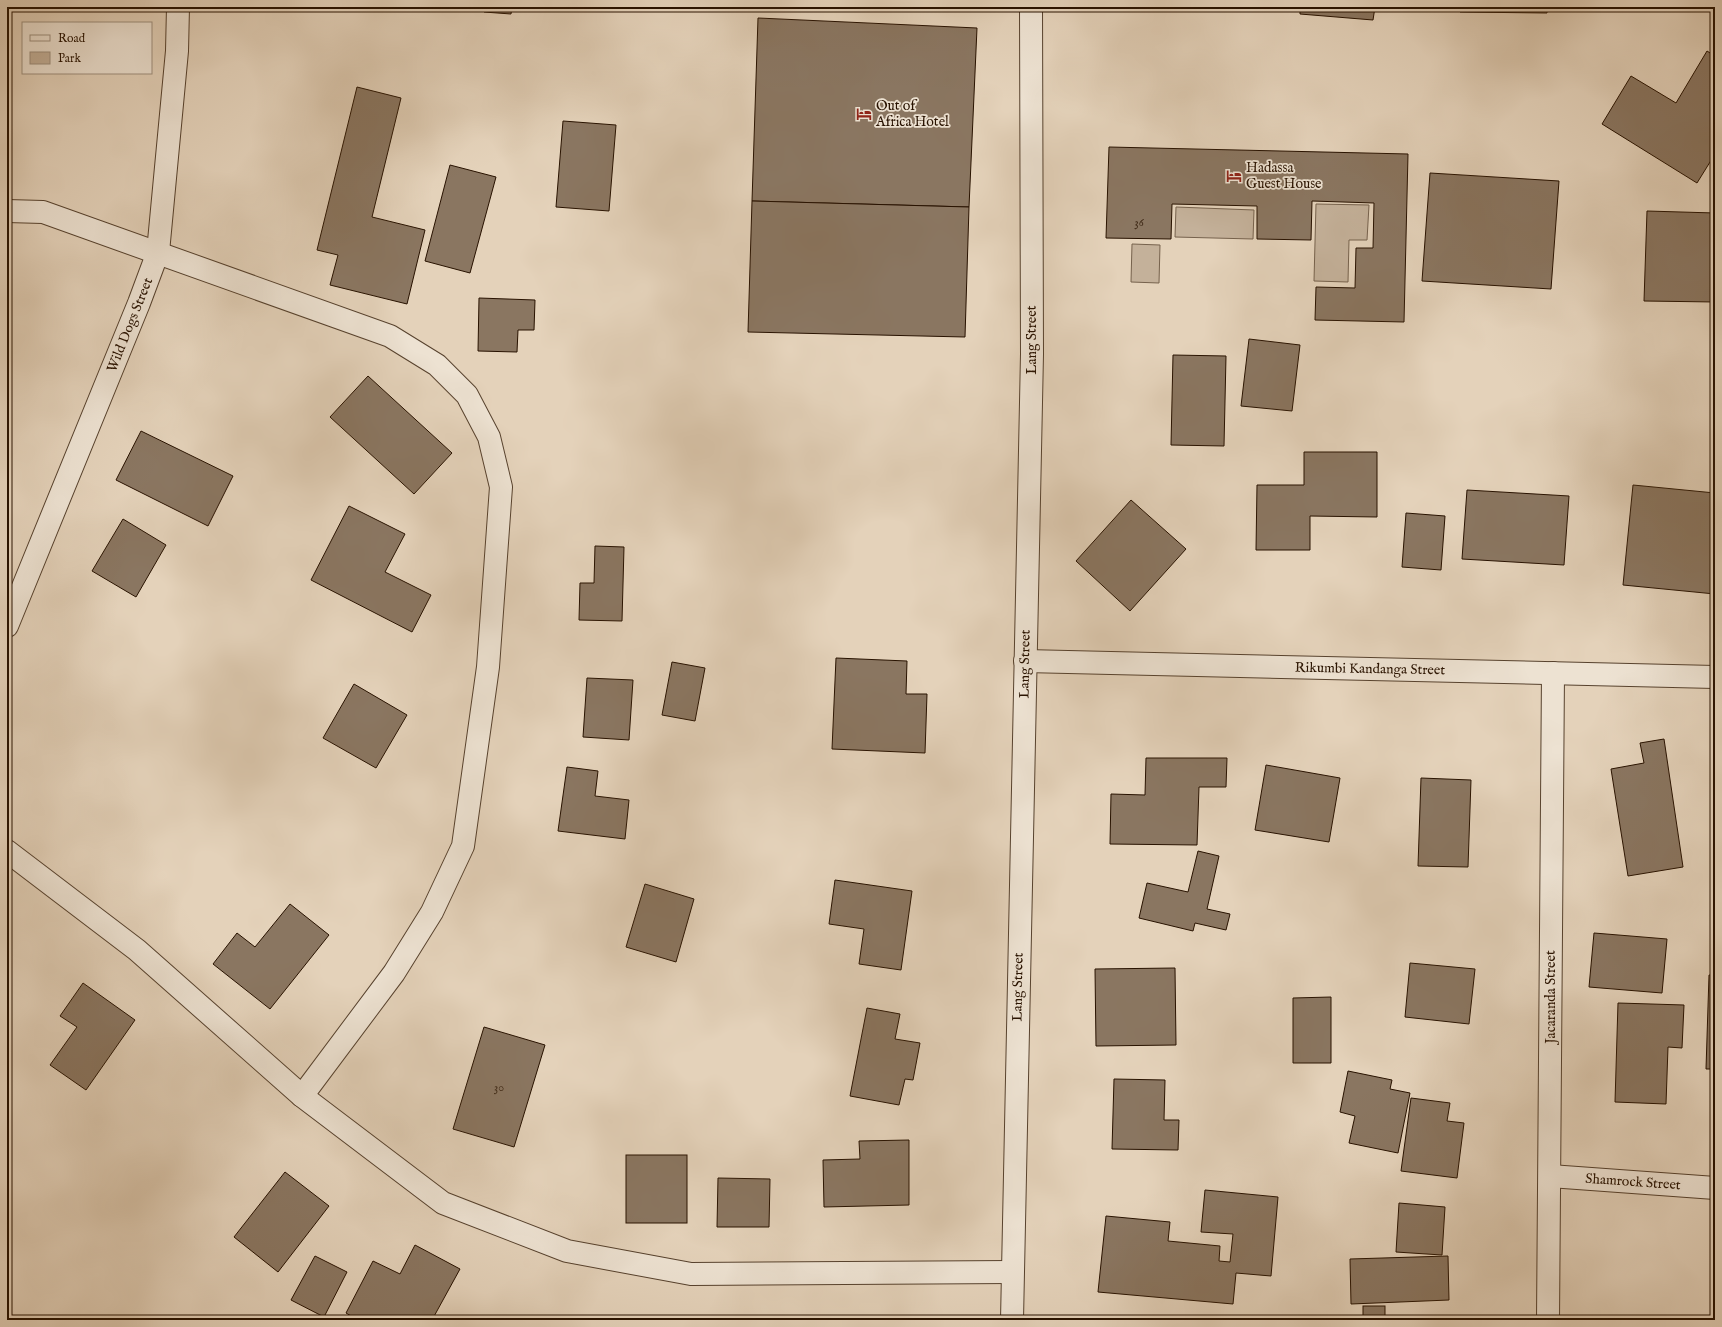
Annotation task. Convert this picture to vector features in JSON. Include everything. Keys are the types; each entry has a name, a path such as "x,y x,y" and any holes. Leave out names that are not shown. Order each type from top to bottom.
{"street":[{"name":"Wild Dogs Street","path":"7,626 139,303 158,252 177,51 178,7"},
{"name":"Lang Street","path":"1012,1320 1032,354 1031,7"},
{"path":"7,211 43,212 390,336 437,365 467,395 489,437 501,487 488,667 463,846 432,912 394,973 302,1096"},
{"name":"Rikumbi Kandanga Street","path":"1025,660 1715,677"},
{"name":"Jacaranda Street","path":"1548,1320 1553,673"},
{"path":"7,851 137,950 302,1096 443,1203 567,1251 691,1274 1012,1272"},
{"name":"Shamrock Street","path":"1550,1176 1715,1188"}],"green space":[{"path":"1316,204 1369,205 1367,240 1349,240 1348,282 1314,281"},
{"path":"1176,207 1254,210 1253,239 1175,237"},
{"path":"1132,244 1160,245 1159,283 1131,282"}],"building":[{"path":"485,7 512,7 511,14 484,12"},
{"path":"1300,7 1375,7 1373,20 1300,14"},
{"path":"1460,7 1547,7 1547,13 1460,12"},
{"name":"Out of Africa Hotel","path":"758,18 977,28 969,207 752,201"},
{"path":"1707,51 1715,56 1715,154 1697,183 1602,124 1631,76 1676,103"},
{"path":"357,87 401,98 372,217 425,230 407,304 330,285 338,255 317,250"},
{"path":"563,121 616,125 609,211 556,207"},
{"path":"1109,147 1408,154 1404,322 1315,320 1316,287 1355,288 1356,248 1373,248 1374,203 1312,201 1311,240 1257,239 1257,206 1172,204 1171,239 1106,238"},
{"path":"450,165 496,177 470,273 425,261"},
{"path":"1430,173 1559,181 1551,289 1422,281"},
{"path":"752,201 969,207 965,337 748,332"},
{"path":"1647,211 1715,213 1715,302 1644,301"},
{"path":"479,298 535,300 534,330 518,330 517,352 478,351"},
{"path":"1249,339 1300,345 1292,411 1241,406"},
{"path":"1173,355 1226,356 1224,446 1171,445"},
{"path":"368,376 452,453 414,494 330,417"},
{"path":"141,431 233,476 208,526 116,480"},
{"path":"1304,452 1377,452 1377,517 1310,516 1310,550 1256,550 1257,485 1304,485"},
{"path":"1633,485 1715,493 1715,594 1623,585"},
{"path":"1467,490 1569,496 1564,565 1462,559"},
{"path":"1131,500 1186,549 1130,611 1076,561"},
{"path":"349,506 405,534 385,572 431,595 412,632 311,580"},
{"path":"1406,513 1445,516 1441,570 1402,567"},
{"path":"123,519 166,545 136,597 92,571"},
{"path":"595,546 624,547 622,621 579,620 580,583 594,583"},
{"path":"836,658 907,661 906,694 927,694 925,753 832,749"},
{"path":"672,662 705,668 695,721 662,715"},
{"path":"587,678 633,680 629,740 583,737"},
{"path":"354,684 407,715 376,768 323,738"},
{"path":"1664,739 1683,867 1628,876 1611,769 1644,763 1640,743"},
{"path":"1146,758 1227,758 1226,787 1199,787 1197,845 1110,844 1111,794 1145,795"},
{"path":"1266,765 1340,778 1329,842 1255,830"},
{"path":"567,767 598,771 595,796 629,800 625,839 558,831"},
{"path":"1421,778 1471,780 1468,867 1418,866"},
{"path":"1198,851 1219,856 1207,909 1230,914 1226,930 1195,923 1193,931 1139,918 1147,883 1188,892"},
{"path":"835,880 912,891 901,970 859,964 864,929 829,924"},
{"path":"645,884 694,899 676,962 626,947"},
{"path":"290,904 329,935 270,1009 213,964 237,933 255,947"},
{"path":"1594,933 1667,939 1662,993 1589,987"},
{"path":"1410,963 1475,969 1469,1024 1405,1017"},
{"path":"1175,968 1176,1045 1096,1046 1095,969"},
{"path":"1709,975 1715,975 1715,1069 1706,1069"},
{"path":"83,983 135,1020 86,1090 50,1065 77,1027 60,1016"},
{"path":"1331,997 1331,1063 1293,1063 1293,998"},
{"path":"1618,1003 1684,1005 1682,1048 1668,1047 1666,1104 1615,1102"},
{"path":"867,1008 900,1014 895,1039 920,1043 913,1080 905,1079 899,1105 850,1096"},
{"path":"484,1027 545,1045 514,1147 453,1129"},
{"path":"1348,1071 1392,1080 1390,1089 1410,1093 1398,1153 1349,1143 1355,1116 1340,1112"},
{"path":"1114,1079 1165,1080 1164,1120 1179,1120 1178,1150 1112,1149"},
{"path":"1411,1098 1450,1103 1447,1121 1464,1123 1457,1178 1401,1171"},
{"path":"909,1140 909,1205 824,1207 823,1160 860,1159 859,1141"},
{"path":"626,1155 687,1155 687,1223 626,1223"},
{"path":"285,1172 329,1206 278,1272 234,1237"},
{"path":"718,1178 770,1179 769,1227 717,1227"},
{"path":"1205,1190 1278,1197 1271,1276 1236,1273 1233,1304 1098,1292 1106,1216 1170,1222 1168,1241 1220,1246 1219,1261 1230,1262 1233,1234 1201,1232"},
{"path":"1399,1203 1445,1207 1442,1255 1396,1252"},
{"path":"415,1245 460,1269 432,1320 358,1320 346,1313 373,1261 400,1274"},
{"path":"315,1256 347,1272 324,1317 291,1300"},
{"path":"1448,1256 1449,1300 1351,1304 1350,1259"},
{"path":"1363,1306 1385,1306 1385,1320 1363,1320"}],"place":[{"name":"Out of Africa Hotel","path":"864,114"},
{"name":"Hadassa Guest House","path":"1234,176"}]}
